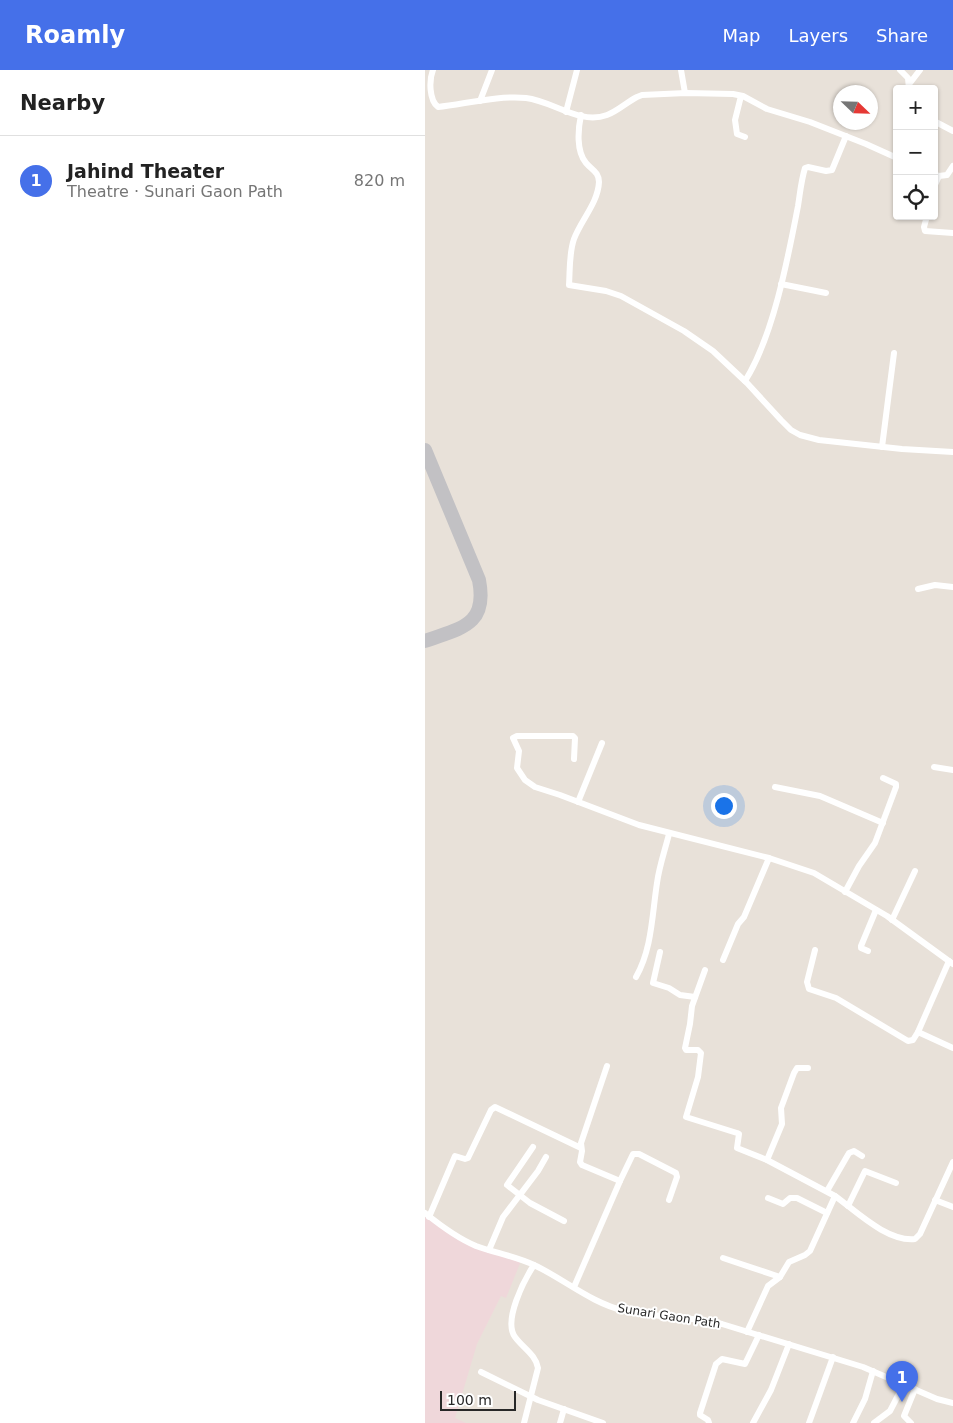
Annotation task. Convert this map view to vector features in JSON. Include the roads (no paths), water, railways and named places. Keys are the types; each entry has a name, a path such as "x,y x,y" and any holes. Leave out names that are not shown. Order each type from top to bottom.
{"street":[{"path":"433,70 430,83 437,107 525,98 540,100 567,112 602,116 642,95 685,93 741,96 774,112 810,122 893,156"},
{"path":"480,102 492,70"},
{"path":"567,112 577,70"},
{"path":"681,70 685,93"},
{"path":"900,70 908,78 909,85"},
{"path":"910,85 920,70"},
{"path":"741,96 735,123 737,134 745,137"},
{"path":"581,115 578,131 582,155 587,165 595,171 599,182 589,210 572,246 569,285 606,290 661,317 713,351 745,381 791,430 799,435 819,440 902,450 953,452"},
{"path":"938,123 953,131"},
{"path":"745,381 755,362 781,284 805,168 832,170 846,136"},
{"path":"938,175 947,175 953,166"},
{"path":"926,220 925,231 953,233"},
{"path":"781,284 826,292"},
{"path":"882,447 894,353"},
{"path":"918,589 935,585 953,587"},
{"path":"574,759 575,738 573,736 517,736 513,738 519,751 517,768 525,780 535,787 639,825 769,858 814,872 892,920 951,963 918,1032 913,1040 906,1040 843,1002 809,989 807,982 815,950"},
{"path":"578,802 602,744"},
{"path":"934,767 953,770"},
{"path":"845,892 859,866 872,848 897,785 883,778"},
{"path":"775,787 820,796 883,823"},
{"path":"636,977 646,953 657,882 669,834"},
{"path":"723,960 769,858"},
{"path":"892,920 915,871"},
{"path":"867,952 861,946 876,910"},
{"path":"660,952 653,983 669,988 681,995 695,997"},
{"path":"705,970 695,997 685,1049 687,1051 698,1050 701,1053 698,1077 686,1116 737,1132 739,1134 737,1148 767,1160 827,1191 875,1225 911,1240 918,1237 953,1162"},
{"path":"918,1032 953,1048"},
{"path":"607,1066 581,1143 581,1164 620,1181"},
{"path":"767,1160 782,1124 781,1108 794,1072 797,1068 808,1068"},
{"path":"427,1215 454,1157 456,1155 465,1159 468,1158 491,1110 495,1107 581,1148"},
{"path":"533,1146 507,1184 537,1207 564,1221"},
{"path":"827,1191 849,1153 854,1151 863,1156"},
{"path":"574,1287 620,1181 635,1153 677,1173 669,1200"},
{"path":"489,1250 503,1217 538,1171 546,1157"},
{"path":"848,1206 865,1171 896,1183"},
{"path":"747,1332 766,1290 780,1277 789,1262 810,1251 835,1196"},
{"path":"768,1198 783,1204 791,1198 797,1198 827,1213"},
{"path":"935,1200 953,1207"},
{"name":"Sunari Gaon Path","path":"427,1215 437,1224 457,1236 489,1250 534,1265 595,1300 624,1310 709,1321 759,1335 873,1370 937,1399 953,1403"},
{"path":"723,1258 780,1277"},
{"path":"523,1423 538,1372 537,1364 515,1337 511,1326 519,1292 534,1265"},
{"path":"709,1423 700,1413 716,1364 722,1359 745,1364 759,1335"},
{"path":"753,1423 771,1390 789,1344"},
{"path":"809,1423 833,1357"},
{"path":"853,1423 865,1399 873,1370"},
{"path":"481,1372 532,1397 603,1423"},
{"path":"874,1423 890,1410 904,1384"},
{"path":"911,1423 904,1416 915,1389"},
{"path":"560,1423 564,1409"}],"place":[{"name":"Jahind Theater","path":"902,1402"}]}
